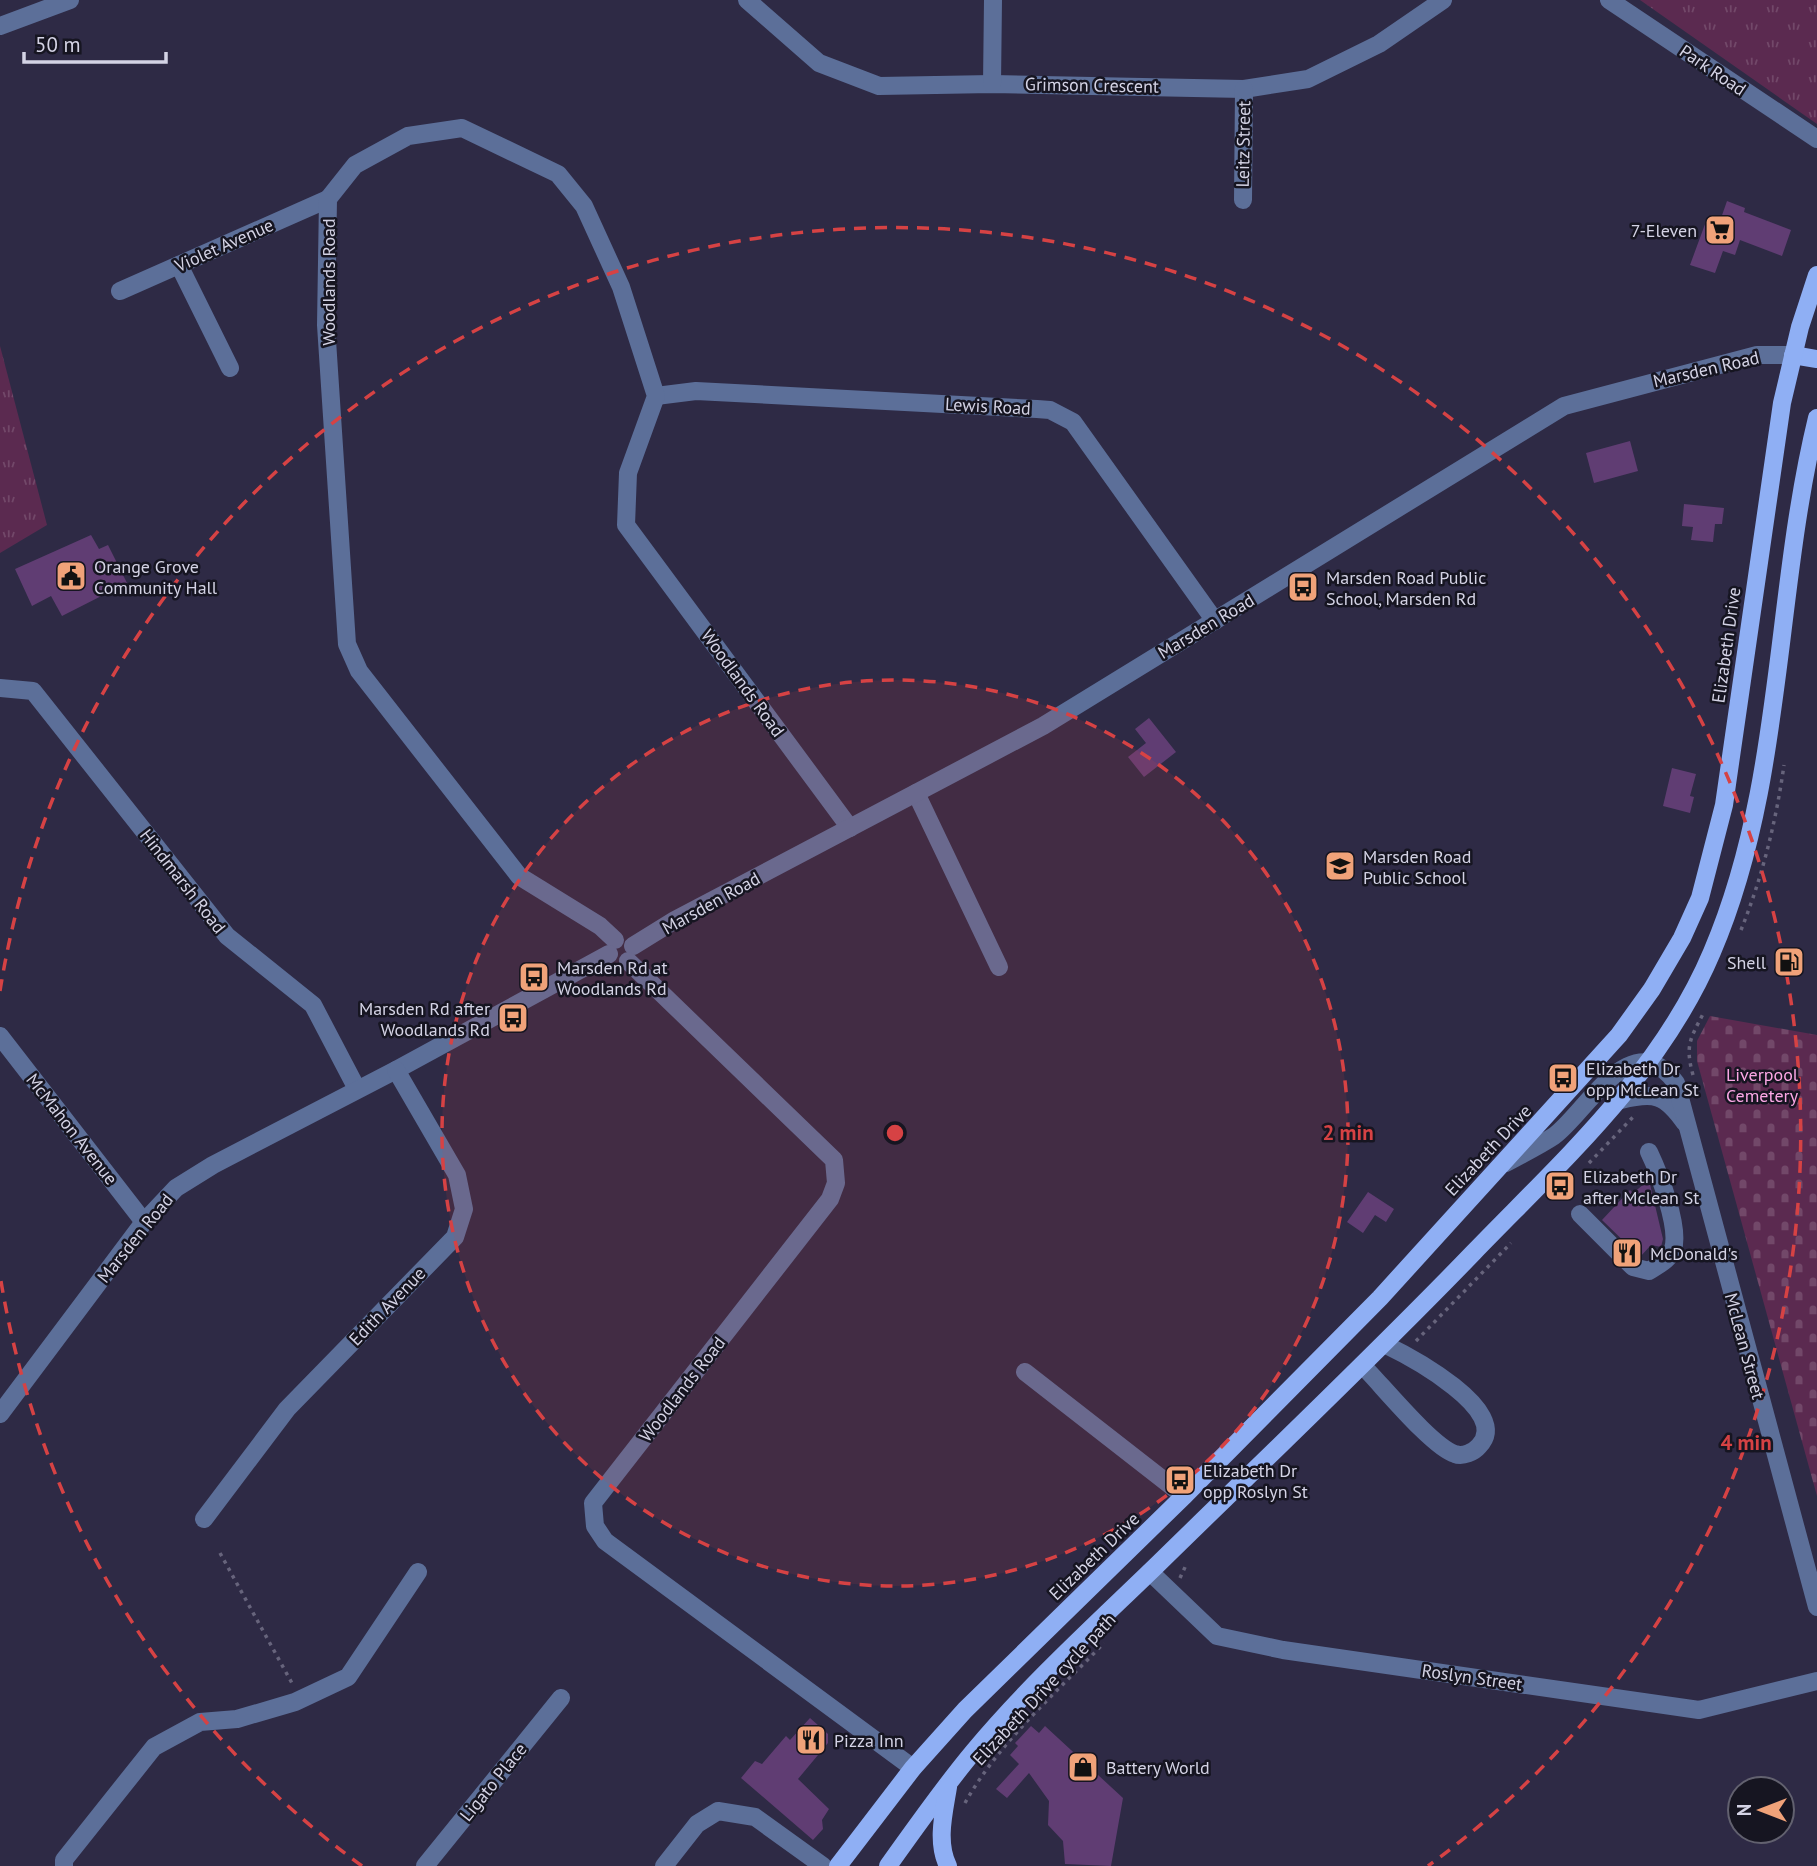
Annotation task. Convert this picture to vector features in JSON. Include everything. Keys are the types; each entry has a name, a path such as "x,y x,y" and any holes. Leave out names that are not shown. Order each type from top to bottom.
{"main road":[{"name":"Elizabeth Drive","path":"838,1866 913,1768 965,1710 1184,1496 1380,1298 1506,1163 1619,1035 1652,989 1682,939 1700,898 1724,805 1768,493 1793,355 1817,277"},
{"path":"1793,355 1817,359"},
{"path":"888,1866 948,1783 1017,1703 1384,1344 1621,1100 1665,1040 1711,957 1744,864 1763,766 1800,506 1817,418"},
{"path":"948,1783 942,1825 943,1856 948,1866"}],"street":[{"path":"0,26 35,7 70,0"},
{"name":"Grimson Crescent","path":"747,0 819,63 879,86 992,84 1244,89 1308,79 1378,44 1443,0"},
{"path":"992,84 993,0"},
{"name":"Park Road","path":"1609,0 1817,139"},
{"name":"Leitz Street","path":"1242,200 1244,89"},
{"name":"Woodlands Road","path":"850,828 626,525 628,472 656,396 621,287 584,206 558,174 461,128 408,136 355,165 328,199 326,325 343,612 351,659 519,876 600,926 612,947 625,938 631,953 834,1160 836,1183 830,1199 593,1503 595,1526 605,1541 913,1768"},
{"name":"Violet Avenue","path":"120,291 328,199"},
{"path":"179,265 230,368"},
{"name":"Marsden Road","path":"631,953 850,828 1043,726 1564,406 1757,355 1793,355"},
{"name":"Lewis Road","path":"656,396 696,391 1023,408 1061,414 1073,422 1100,455 1215,621"},
{"name":"Hindmarsh Road","path":"0,688 33,691 226,936 313,1005 357,1089"},
{"path":"916,793 999,967"},
{"name":"Marsden Road","path":"0,1414 144,1222 163,1199 190,1178 397,1070 612,947"},
{"name":"McMahon Avenue","path":"0,1036 144,1222"},
{"path":"1506,1163 1555,1135 1616,1070 1634,1064 1647,1065"},
{"name":"McLean Street","path":"1647,1065 1668,1072 1682,1097 1687,1126 1817,1607"},
{"name":"Edith Avenue","path":"204,1519 286,1409 455,1237 464,1209 457,1175 397,1070"},
{"name":"McLean Street","path":"1621,1100 1645,1094 1658,1096 1676,1110 1687,1126"},
{"path":"1580,1214 1633,1267 1649,1271 1669,1258 1674,1248 1674,1229 1649,1153"},
{"path":"1362,1365 1440,1446 1457,1455 1470,1453 1481,1445 1487,1429 1482,1413 1448,1382 1384,1344"},
{"path":"1026,1372 1184,1496"},
{"path":"64,1866 64,1860 154,1747 200,1722 237,1719 286,1704 348,1677 418,1572"},
{"name":"Roslyn Street","path":"1150,1572 1217,1636 1283,1650 1699,1710 1817,1681"},
{"name":"Ligato Place","path":"425,1866 561,1698"},
{"path":"664,1866 696,1824 718,1811 755,1817 823,1866"}],"path":[{"path":"220,1553 296,1690 282,1698 286,1704"},
{"name":"Elizabeth Drive cycle path","path":"960,1812 975,1785 1022,1728 1105,1643"}],"green space":[{"path":"1640,0 1817,0 1817,124"},
{"path":"0,346 47,525 0,553"},
{"name":"Liverpool Cemetery","path":"1710,1016 1817,1035 1817,1496 1697,1061 1697,1041"}],"building":[{"path":"1727,201 1745,208 1744,212 1791,230 1782,256 1740,240 1735,255 1723,251 1715,273 1690,265 1708,216 1720,221"},
{"path":"1630,441 1638,471 1594,483 1586,453"},
{"path":"1684,504 1724,508 1722,524 1715,524 1713,542 1691,540 1693,527 1682,526"},
{"name":"Orange Grove Community Hall","path":"91,535 99,549 108,545 127,583 62,616 51,596 32,606 15,569"},
{"path":"1149,718 1176,752 1144,777 1128,757 1146,743 1135,729"},
{"path":"1672,768 1696,774 1690,796 1694,797 1690,813 1663,806"},
{"path":"1649,1180 1663,1239 1661,1247 1651,1245 1640,1257 1602,1220 1630,1190 1633,1193"},
{"path":"1368,1192 1394,1209 1386,1222 1375,1215 1363,1233 1347,1222"},
{"path":"810,1718 828,1734 828,1743 798,1779 829,1809 822,1820 823,1829 813,1840 741,1778 755,1761 762,1764 786,1736 790,1740"},
{"path":"1031,1726 1039,1733 1045,1726 1123,1798 1111,1866 1065,1864 1063,1841 1048,1825 1049,1801 1029,1773 1007,1798 996,1789 1019,1764 1010,1755 1018,1746 1015,1743"}],"place":[{"name":"7-Eleven","path":"1720,230"},
{"name":"Orange Grove Community Hall","path":"71,576"},
{"name":"Marsden Road Public School, Marsden Rd","path":"1303,587"},
{"name":"Marsden Road Public School","path":"1340,866"},
{"name":"Shell","path":"1789,962"},
{"name":"Marsden Rd at Woodlands Rd","path":"534,977"},
{"name":"Marsden Rd after Woodlands Rd","path":"513,1018"},
{"name":"Elizabeth Dr opp McLean St","path":"1563,1078"},
{"name":"Elizabeth Dr after Mclean St","path":"1560,1186"},
{"name":"McDonald's","path":"1627,1253"},
{"name":"Elizabeth Dr opp Roslyn St","path":"1180,1480"},
{"name":"Pizza Inn","path":"811,1740"},
{"name":"Battery World","path":"1083,1767"}]}
